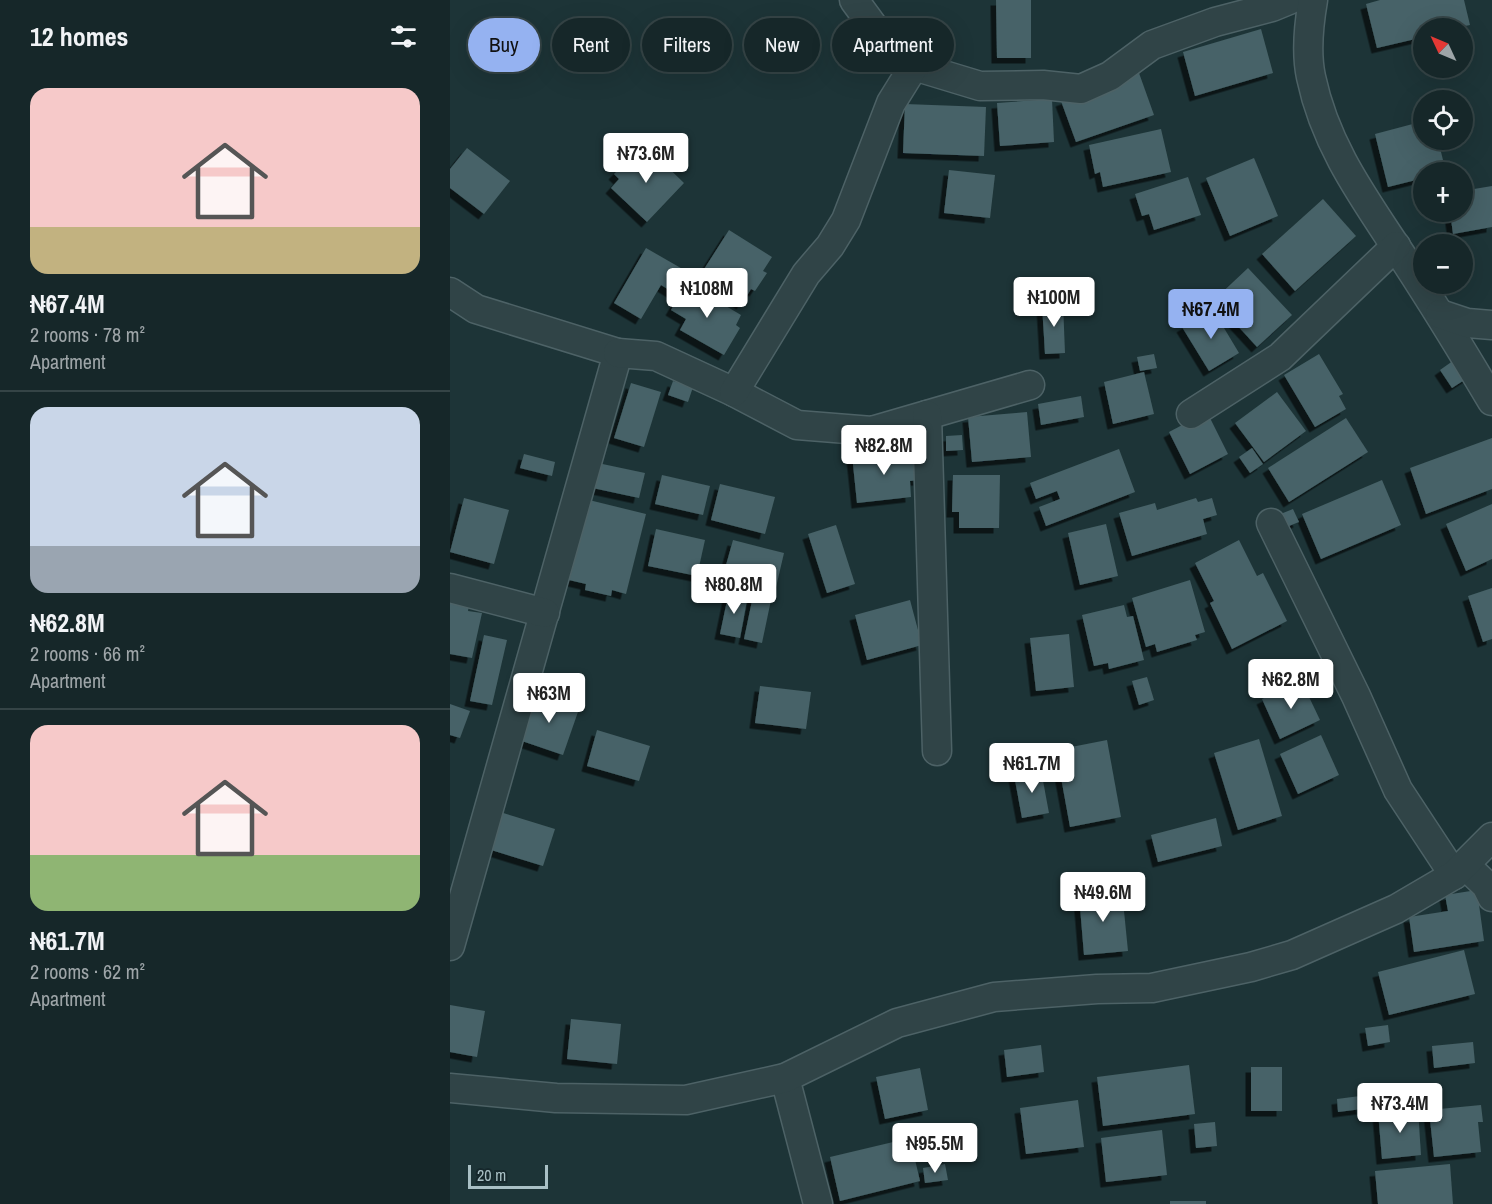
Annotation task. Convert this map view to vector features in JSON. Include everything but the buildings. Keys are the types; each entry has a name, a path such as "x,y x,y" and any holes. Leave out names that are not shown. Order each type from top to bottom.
{"street":[{"path":"854,0 867,18"},
{"path":"934,72 980,86 1043,85 1081,89 1110,76 1152,45 1215,22 1272,7 1288,0"},
{"path":"1313,0 1309,24 1310,75 1323,119 1345,169 1440,314 1492,401"},
{"path":"734,392 806,274 830,246 846,220 891,103 910,72"},
{"path":"1191,414 1280,357 1396,246"},
{"path":"450,292 476,309 618,353 656,356 734,392 797,425 872,430 1030,385"},
{"path":"1440,314 1467,323 1492,325"},
{"path":"450,946 618,353"},
{"path":"927,415 937,751"},
{"path":"1270,523 1356,696 1398,790 1459,870 1486,885 1492,897"},
{"path":"450,588 545,613"},
{"path":"450,1088 556,1098 686,1100 785,1078 897,1023 994,997 1097,989 1152,988 1251,967 1292,955 1396,909 1459,870 1492,837"},
{"path":"785,1078 818,1204"}]}
